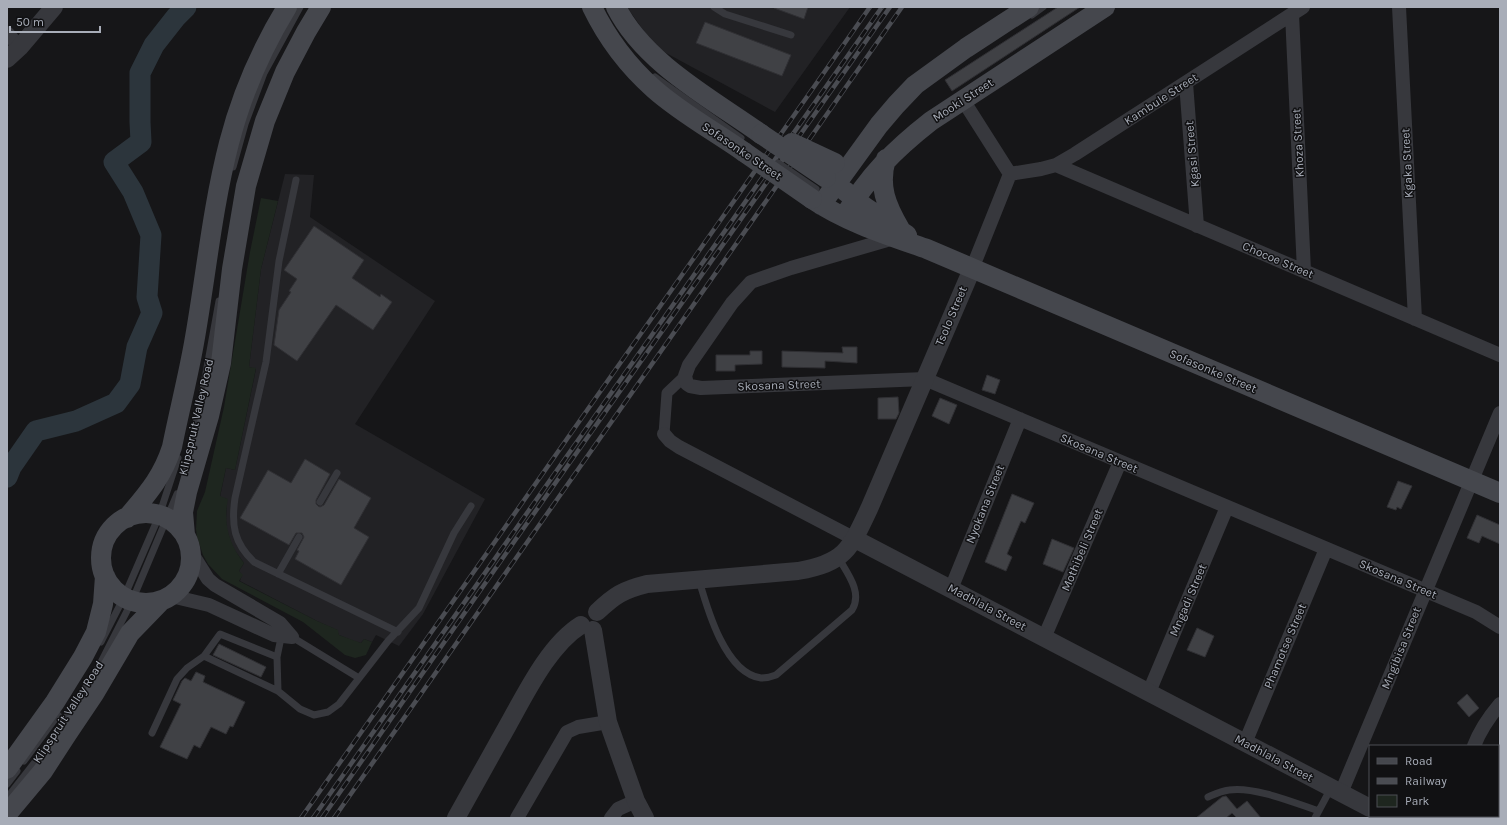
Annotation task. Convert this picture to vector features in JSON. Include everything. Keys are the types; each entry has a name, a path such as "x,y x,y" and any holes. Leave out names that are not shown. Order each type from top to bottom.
{"main road":[{"name":"Klipspruit Valley Road","path":"7,769 55,702 83,657 96,632 103,604 105,576 102,558 106,540 112,530 127,518 155,484 167,461 172,447 194,343 211,231 229,141 257,63 287,7"},
{"name":"Klipspruit Valley Road","path":"7,814 43,771 94,694 130,633 166,598 179,588 187,578 191,565 183,512 187,492 210,416 221,363 232,269 246,186 265,121 285,72 321,7"},
{"name":"Sofasonke Street","path":"605,7 631,30 652,54 687,83 735,115 756,140"},
{"name":"Sofasonke Street","path":"605,7 602,27 615,46 633,69 673,104 756,140 836,189 897,234 926,249 972,269 1500,493"},
{"path":"836,189 896,105 915,86 966,48 1029,7"},
{"name":"Mooki Street","path":"836,189 886,159 914,134 1105,7"},
{"path":"886,159 882,172 884,192 897,234"},
{"path":"127,518 142,514 163,517 179,528 188,544"},
{"path":"105,576 111,586 128,599 150,603 166,598"}],"street":[{"path":"13,53 54,7"},
{"name":"Kgaka Street","path":"1399,7 1415,319"},
{"name":"Kambule Street","path":"1010,174 1056,165 1298,11"},
{"name":"Khoza Street","path":"1298,11 1304,271"},
{"path":"7,33 13,53"},
{"name":"Kgasi Street","path":"1186,83 1197,226"},
{"path":"963,100 1010,174"},
{"name":"Chocoe Street","path":"1056,165 1500,355"},
{"name":"Tsolo Street","path":"838,558 855,539 972,269 1010,174"},
{"path":"685,376 689,365 732,303 751,282 897,234"},
{"name":"Skosana Street","path":"685,376 687,384 701,388 925,379 1476,612 1500,627"},
{"name":"Madhlala Street","path":"685,376 668,393 664,434 670,441 679,447 1369,807"},
{"name":"Mngibisa Street","path":"1336,790 1425,591 1500,413"},
{"name":"Nyokana Street","path":"951,589 1020,419"},
{"name":"Mothibeli Street","path":"1044,638 1120,462"},
{"name":"Mngadi Street","path":"1149,692 1228,507"},
{"path":"166,598 210,605 274,635 286,633 280,623 215,585 208,579 188,544"},
{"name":"Phamotse Street","path":"1245,743 1326,549"},
{"path":"456,818 532,684 561,641 570,632 587,627 598,626 600,621 597,612 615,595 633,587 647,584 798,571 816,568 828,564 838,558"},
{"path":"587,627 608,722 636,801 644,818"},
{"path":"1474,745 1486,722 1500,704"},
{"path":"517,818 567,732 578,728 608,722"},
{"path":"611,818 618,809 636,801"}],"lane":[{"path":"232,174 244,124 264,73 300,7"},
{"path":"605,7 646,59"},
{"path":"714,7 725,14 791,35"},
{"path":"994,38 1043,7"},
{"name":"Mooki Street","path":"925,116 1091,7"},
{"path":"774,160 836,189 887,122 922,88 952,68"},
{"path":"654,71 756,140"},
{"path":"235,204 242,174"},
{"path":"296,180 279,261 266,362 233,509 233,521 236,538 254,562 398,632"},
{"name":"Klipspruit Valley Road","path":"189,452 202,395 219,297"},
{"name":"Klipspruit Valley Road","path":"191,395 208,303"},
{"name":"Klipspruit Valley Road","path":"163,517 181,449"},
{"path":"320,502 337,473"},
{"name":"Klipspruit Valley Road","path":"59,728 98,668 163,517 179,488"},
{"path":"204,656 278,691 300,709 314,715 328,712 339,704 388,641 419,608 454,534 471,506"},
{"path":"278,574 300,537"},
{"path":"699,580 709,615 720,641 740,667 752,675 760,678 767,678 776,675 852,610 856,604 856,592 838,558"},
{"name":"Klipspruit Valley Road","path":"98,650 128,599"},
{"path":"278,691 277,657 286,633 359,678"},
{"path":"152,733 177,679 187,668 204,656 220,634 277,657"},
{"name":"Klipspruit Valley Road","path":"7,784 40,741 60,711"},
{"name":"Klipspruit Valley Road","path":"7,798 55,735"},
{"path":"1208,797 1222,791 1240,790 1267,794 1319,811"},
{"path":"1315,818 1336,790"}],"shaded area":[{"path":"627,7 850,7 775,112 655,47"},
{"path":"285,174 314,175 310,217 435,301 355,424 485,499 423,614 399,646 376,635 372,642 364,639 361,643 339,635 337,630 240,581 242,575 239,571 244,563 233,548 227,530 227,499 220,497 226,468 235,470 256,369 249,367 261,269"}],"green space":[{"path":"261,198 278,201 261,269 249,367 256,368 235,470 226,468 220,496 228,499 226,517 228,533 234,548 244,563 239,571 243,575 239,581 317,621 338,630 339,635 361,643 364,639 372,642 366,655 355,658 345,655 303,622 222,579 208,564 203,555 197,537 197,511 205,492 224,407 250,252"}],"building":[{"path":"774,7 808,7 804,19"},
{"path":"1058,7 1080,7 952,91 945,80"},
{"path":"705,22 791,55 782,76 696,43"},
{"path":"314,226 364,260 352,278 380,297 381,294 392,302 373,330 336,305 297,361 274,345 279,310 291,292 289,291 297,279 284,270"},
{"path":"842,347 857,347 857,363 825,361 825,368 782,367 782,351 843,353"},
{"path":"750,351 762,351 762,364 735,365 735,371 716,371 716,355 750,355"},
{"path":"987,375 1000,380 995,394 982,390"},
{"path":"898,397 899,413 896,419 878,419 878,398"},
{"path":"940,398 957,405 949,424 932,416"},
{"path":"305,459 330,474 316,500 316,504 318,506 320,507 324,505 339,479 371,498 354,528 369,537 341,585 295,559 299,551 297,550 304,537 302,533 296,533 289,545 240,518 268,470 291,483"},
{"path":"1398,481 1412,486 1401,509 1397,507 1396,510 1387,507"},
{"path":"1012,494 1034,503 1025,523 1021,521 1007,554 1012,557 1006,571 985,562"},
{"path":"1477,515 1500,525 1500,544 1482,536 1479,543 1467,538"},
{"path":"1052,539 1074,548 1063,572 1043,564"},
{"path":"1197,628 1214,636 1205,657 1187,650"},
{"path":"219,644 266,667 261,677 213,655"},
{"path":"196,672 205,676 203,682 245,702 233,727 230,726 226,734 211,727 200,748 194,745 187,759 160,747 181,704 173,700 182,681 185,678 191,681"},
{"path":"1467,694 1479,708 1469,717 1457,703"},
{"path":"1226,796 1237,809 1247,801 1261,818 1237,818 1232,813 1226,818 1196,818 1222,797"}],"waterway":[{"path":"7,477 11,467 36,431 76,421 116,403 130,384 137,347 152,313 147,297 151,235 133,192 114,162 141,142 140,73 154,45 176,17 186,7"}],"railway":[{"path":"301,818 870,7"},
{"path":"313,818 882,7"},
{"path":"322,818 890,7"},
{"path":"334,818 902,7"}]}
